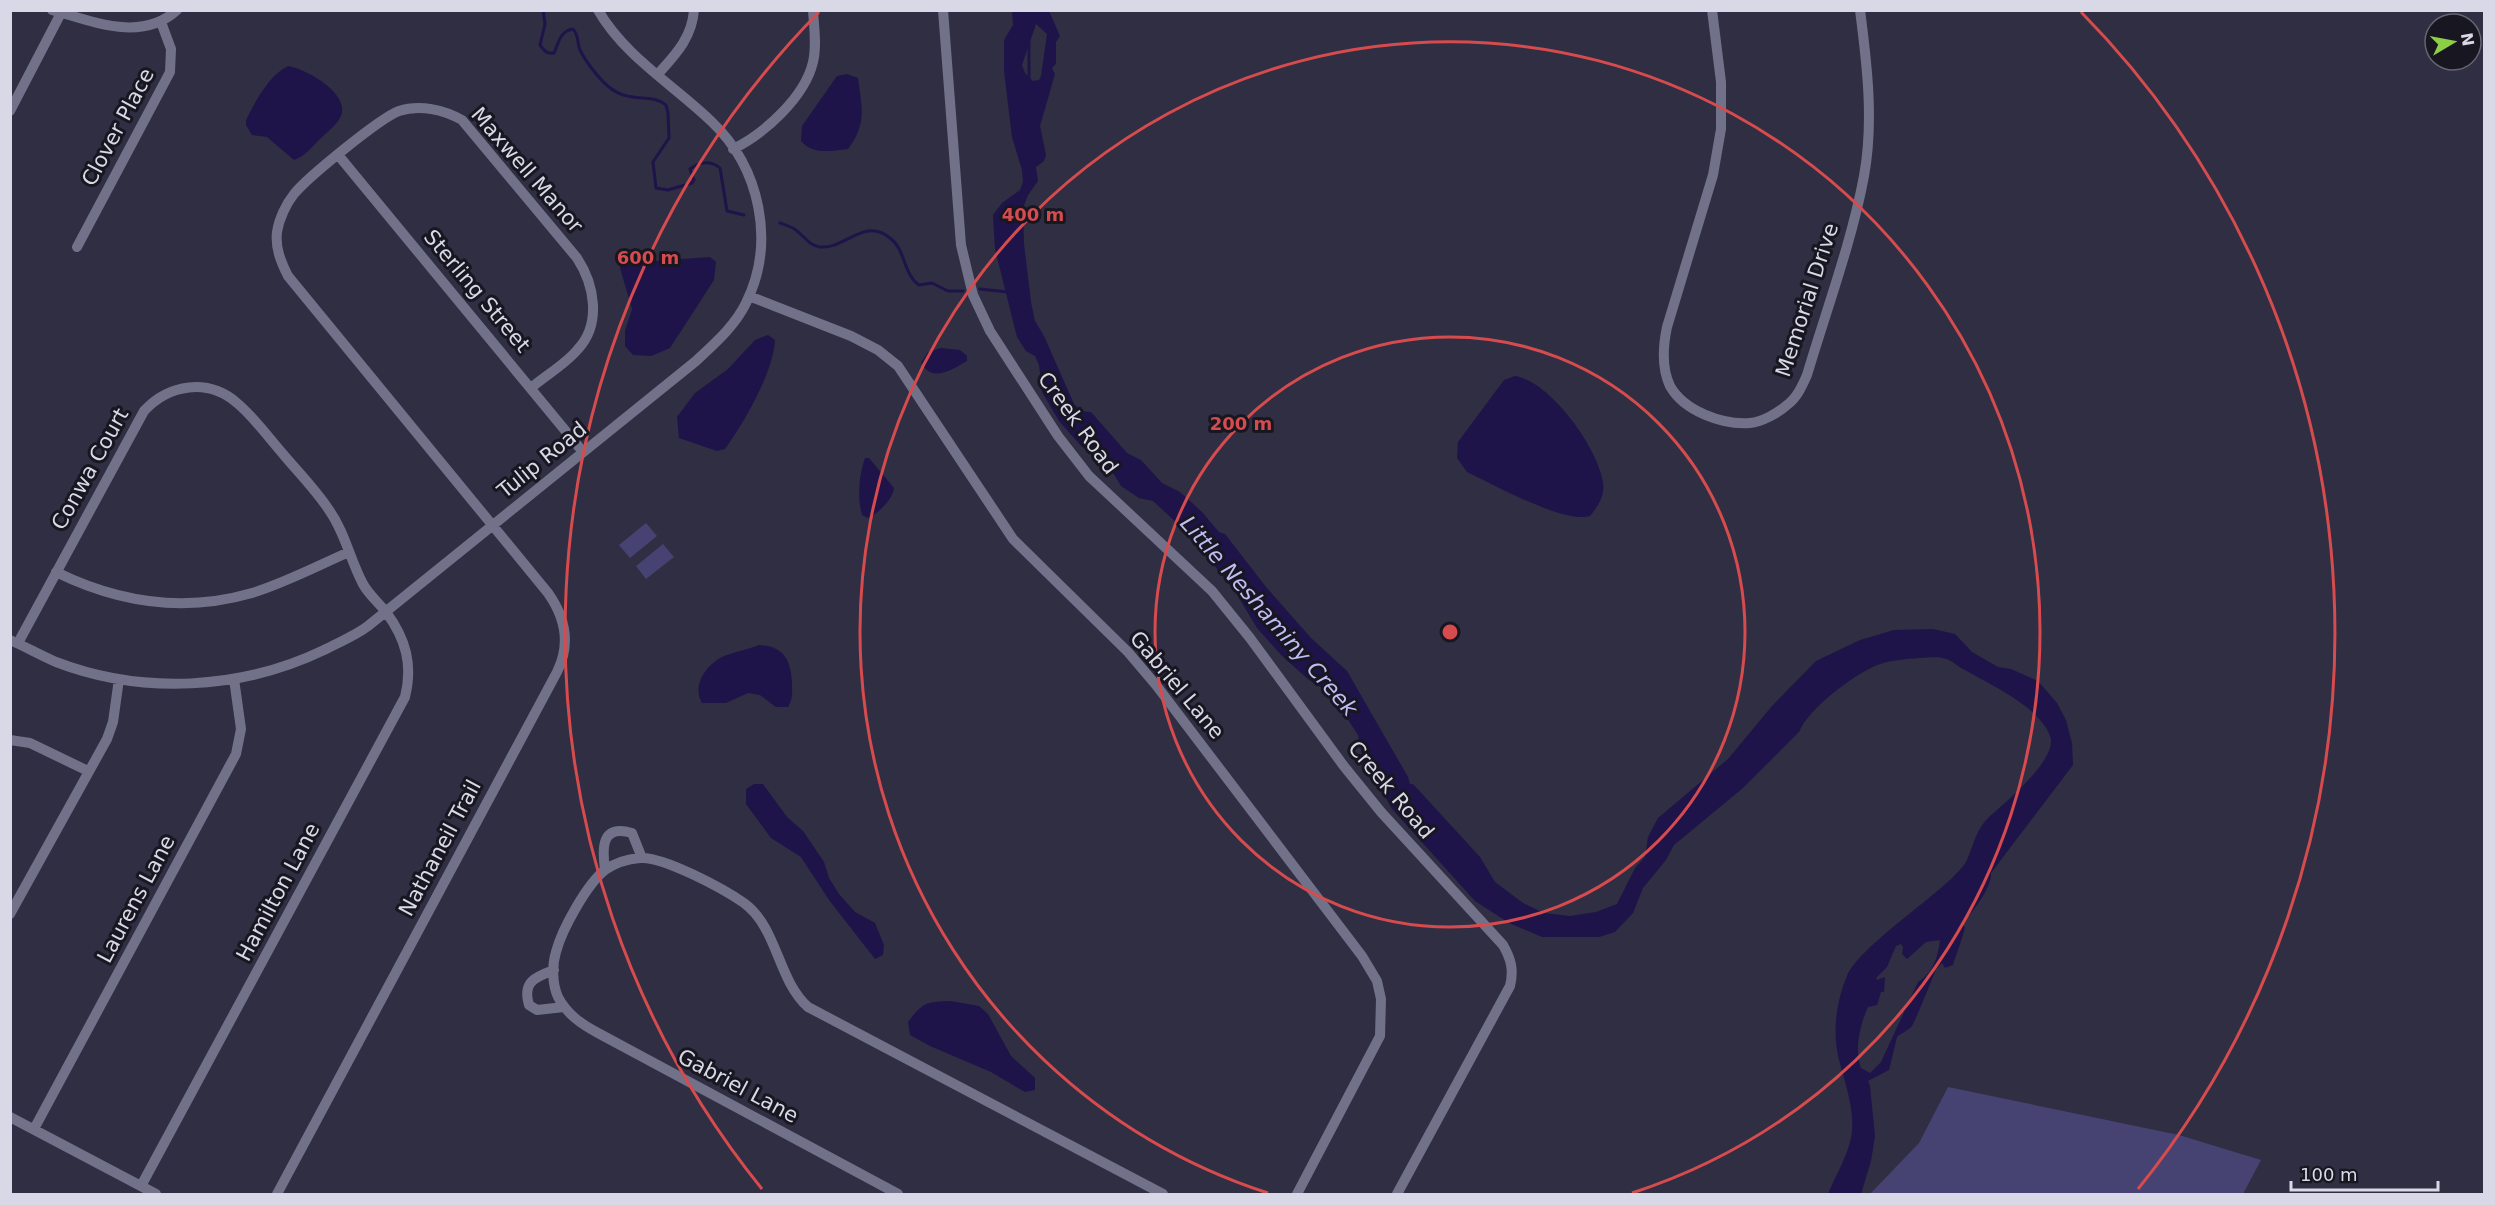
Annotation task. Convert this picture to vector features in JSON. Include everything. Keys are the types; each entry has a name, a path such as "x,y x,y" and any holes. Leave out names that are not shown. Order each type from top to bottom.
{"street":[{"path":"10,111 56,12 123,28 143,28 161,22 177,10"},
{"name":"Tulip Road","path":"14,641 63,664 119,679 177,685 234,679 307,658 361,631 386,612 717,342 740,314 749,296 759,256 761,218 750,177 714,123 624,45 598,10"},
{"path":"658,74 682,47 693,21 694,10"},
{"path":"733,149 750,141 765,130 804,82 813,63 813,10"},
{"name":"Creek Road","path":"943,10 961,245 973,295 998,344 1058,436 1084,469 1107,495 1212,591 1250,638 1349,773 1381,812 1503,945 1510,957 1512,970 1510,986 1397,1194"},
{"name":"Memorial Drive","path":"1712,10 1721,82 1721,129 1713,175 1667,327 1663,344 1664,365 1670,385 1679,399 1696,411 1736,422 1752,423 1788,405 1798,393 1807,375 1856,210 1864,174 1869,105 1860,10"},
{"name":"Clover Place","path":"76,247 170,72 171,49 161,22"},
{"name":"Maxwell Manor","path":"492,526 288,276 280,259 277,231 287,205 301,188 339,156 380,122 399,111 409,109 443,111 462,120 577,258 586,273 592,290 593,310 589,331 578,350 531,388"},
{"name":"Sterling Street","path":"339,156 583,452"},
{"name":"Gabriel Lane","path":"749,296 851,336 878,350 898,366 1013,539 1128,652 1156,685 1362,956 1377,981 1382,1014 1380,1036 1297,1194"},
{"name":"Conwa Court","path":"14,641 56,572 144,411 165,395 179,388 188,387 216,390 242,407 329,509 363,585 386,612"},
{"name":"Nathaneil Trail","path":"277,1194 561,663 564,643 561,614 548,593 492,526"},
{"path":"56,572 120,598 161,603 203,602 253,592 349,552"},
{"name":"Hamilton Lane","path":"141,1186 405,697 410,672 407,650 386,612"},
{"path":"10,914 110,731 119,679"},
{"name":"Laurens Lane","path":"34,1129 236,753 241,729 234,679"},
{"path":"10,740 30,743 88,771"},
{"path":"605,870 604,841 610,833 621,830 632,833 642,858"},
{"name":"Gabriel Lane","path":"898,1194 573,1018 557,995 554,970 556,952 562,935 591,884 605,870 627,860 642,858 666,862 742,902 764,925 793,990 808,1007 1163,1194"},
{"path":"554,970 535,977 526,996 529,1005 537,1010 564,1006"},
{"path":"10,1117 156,1194"}],"shaded area":[{"path":"646,523 657,536 630,558 619,545"},
{"path":"663,544 674,557 646,579 636,566"},
{"path":"1948,1087 2179,1135 2261,1160 2243,1194 1870,1194 1919,1143"}],"water":[{"path":"1012,11 1049,11 1060,36 1056,42 1056,64 1052,68 1055,74 1040,126 1046,155 1044,161 1036,167 1038,181 1028,195 1023,208 1024,244 1035,321 1074,404 1081,411 1091,412 1127,453 1141,460 1162,483 1180,492 1219,532 1225,534 1266,587 1311,638 1347,671 1410,784 1413,784 1480,857 1495,882 1523,903 1544,913 1570,916 1596,912 1617,904 1635,868 1645,857 1648,837 1658,818 1728,759 1772,706 1816,661 1860,640 1894,630 1933,629 1955,634 1972,652 1998,667 2011,669 2038,681 2057,703 2066,720 2072,743 2073,765 1991,873 1985,893 1962,924 1965,927 1953,965 1945,968 1942,963 1936,969 1912,1026 1897,1037 1889,1070 1868,1081 1875,1136 1871,1161 1861,1194 1828,1194 1846,1155 1852,1131 1850,1104 1836,1039 1838,1007 1847,976 1854,965 1879,939 1963,867 1985,821 2018,791 2047,756 2051,745 2050,736 2044,725 2035,714 2010,696 1949,660 1931,657 1880,664 1854,678 1821,703 1799,732 1743,788 1674,845 1666,860 1643,888 1633,913 1615,932 1599,937 1542,937 1509,923 1475,901 1392,809 1362,755 1358,735 1325,690 1309,680 1282,656 1257,628 1236,593 1178,524 1153,501 1139,498 1121,486 1110,468 1081,446 1059,421 1042,392 1039,365 1035,356 1026,351 1017,337 995,249 993,215 1002,203 1020,190 1023,182 1022,170 1012,137 1004,71 1004,40 1013,25","holes":["1036,24 1047,34 1041,76 1039,80 1033,81 1025,73 1022,65","1940,940 1934,964 1918,982 1881,1062 1870,1073 1861,1068 1858,1046 1863,1021 1868,1007 1877,1005 1881,992 1884,992 1885,977 1877,980 1876,978 1887,967 1896,946 1901,944 1902,954 1907,959 1926,942"]},
{"path":"288,66 305,72 325,84 339,99 342,107 341,116 334,126 301,157 294,160 267,137 252,135 246,125 246,120 263,90 281,70"},
{"path":"847,74 858,78 862,115 858,132 848,149 823,151 811,148 801,141 802,126 837,76"},
{"path":"628,251 654,261 710,257 716,262 714,280 670,348 651,356 633,355 625,346 625,331 632,309 620,268 622,254"},
{"path":"768,335 775,340 764,382 725,449 717,451 679,438 677,417 695,393 728,369 755,340"},
{"path":"941,348 960,350 967,356 967,361 942,373 931,372 921,363 928,352"},
{"path":"1515,376 1543,390 1557,403 1570,418 1592,452 1603,482 1603,492 1590,516 1578,517 1563,514 1528,502 1467,472 1457,458 1458,442 1504,380"},
{"path":"865,458 869,458 894,488 884,506 868,518 862,515 859,494"},
{"path":"759,645 775,648 788,661 792,689 788,707 776,707 760,695 748,693 726,703 702,703 699,697 699,683 710,666 722,657"},
{"path":"754,784 763,784 787,817 803,831 824,862 829,878 839,894 855,912 875,923 884,945 883,955 875,959 829,900 801,857 771,838 746,804 746,789"},
{"path":"951,1001 979,1006 988,1014 1011,1056 1035,1078 1035,1090 1025,1092 991,1072 910,1035 908,1022 918,1010 926,1004"}],"waterway":[{"path":"543,10 545,24 540,45 546,52 554,53 565,32 573,29 586,60 609,87 625,95 661,101 666,105 669,138 653,162 656,188 668,190 692,183 694,180 690,169 701,163 713,164 720,168 727,211 744,215"},
{"name":"Little Neshaminy Creek","path":"1029,39 1029,81"},
{"path":"780,223 794,228 810,243 820,247 838,243 863,232 881,232 895,243 910,275 919,285 932,283 948,291 963,291"},
{"path":"980,289 1008,292"}]}
